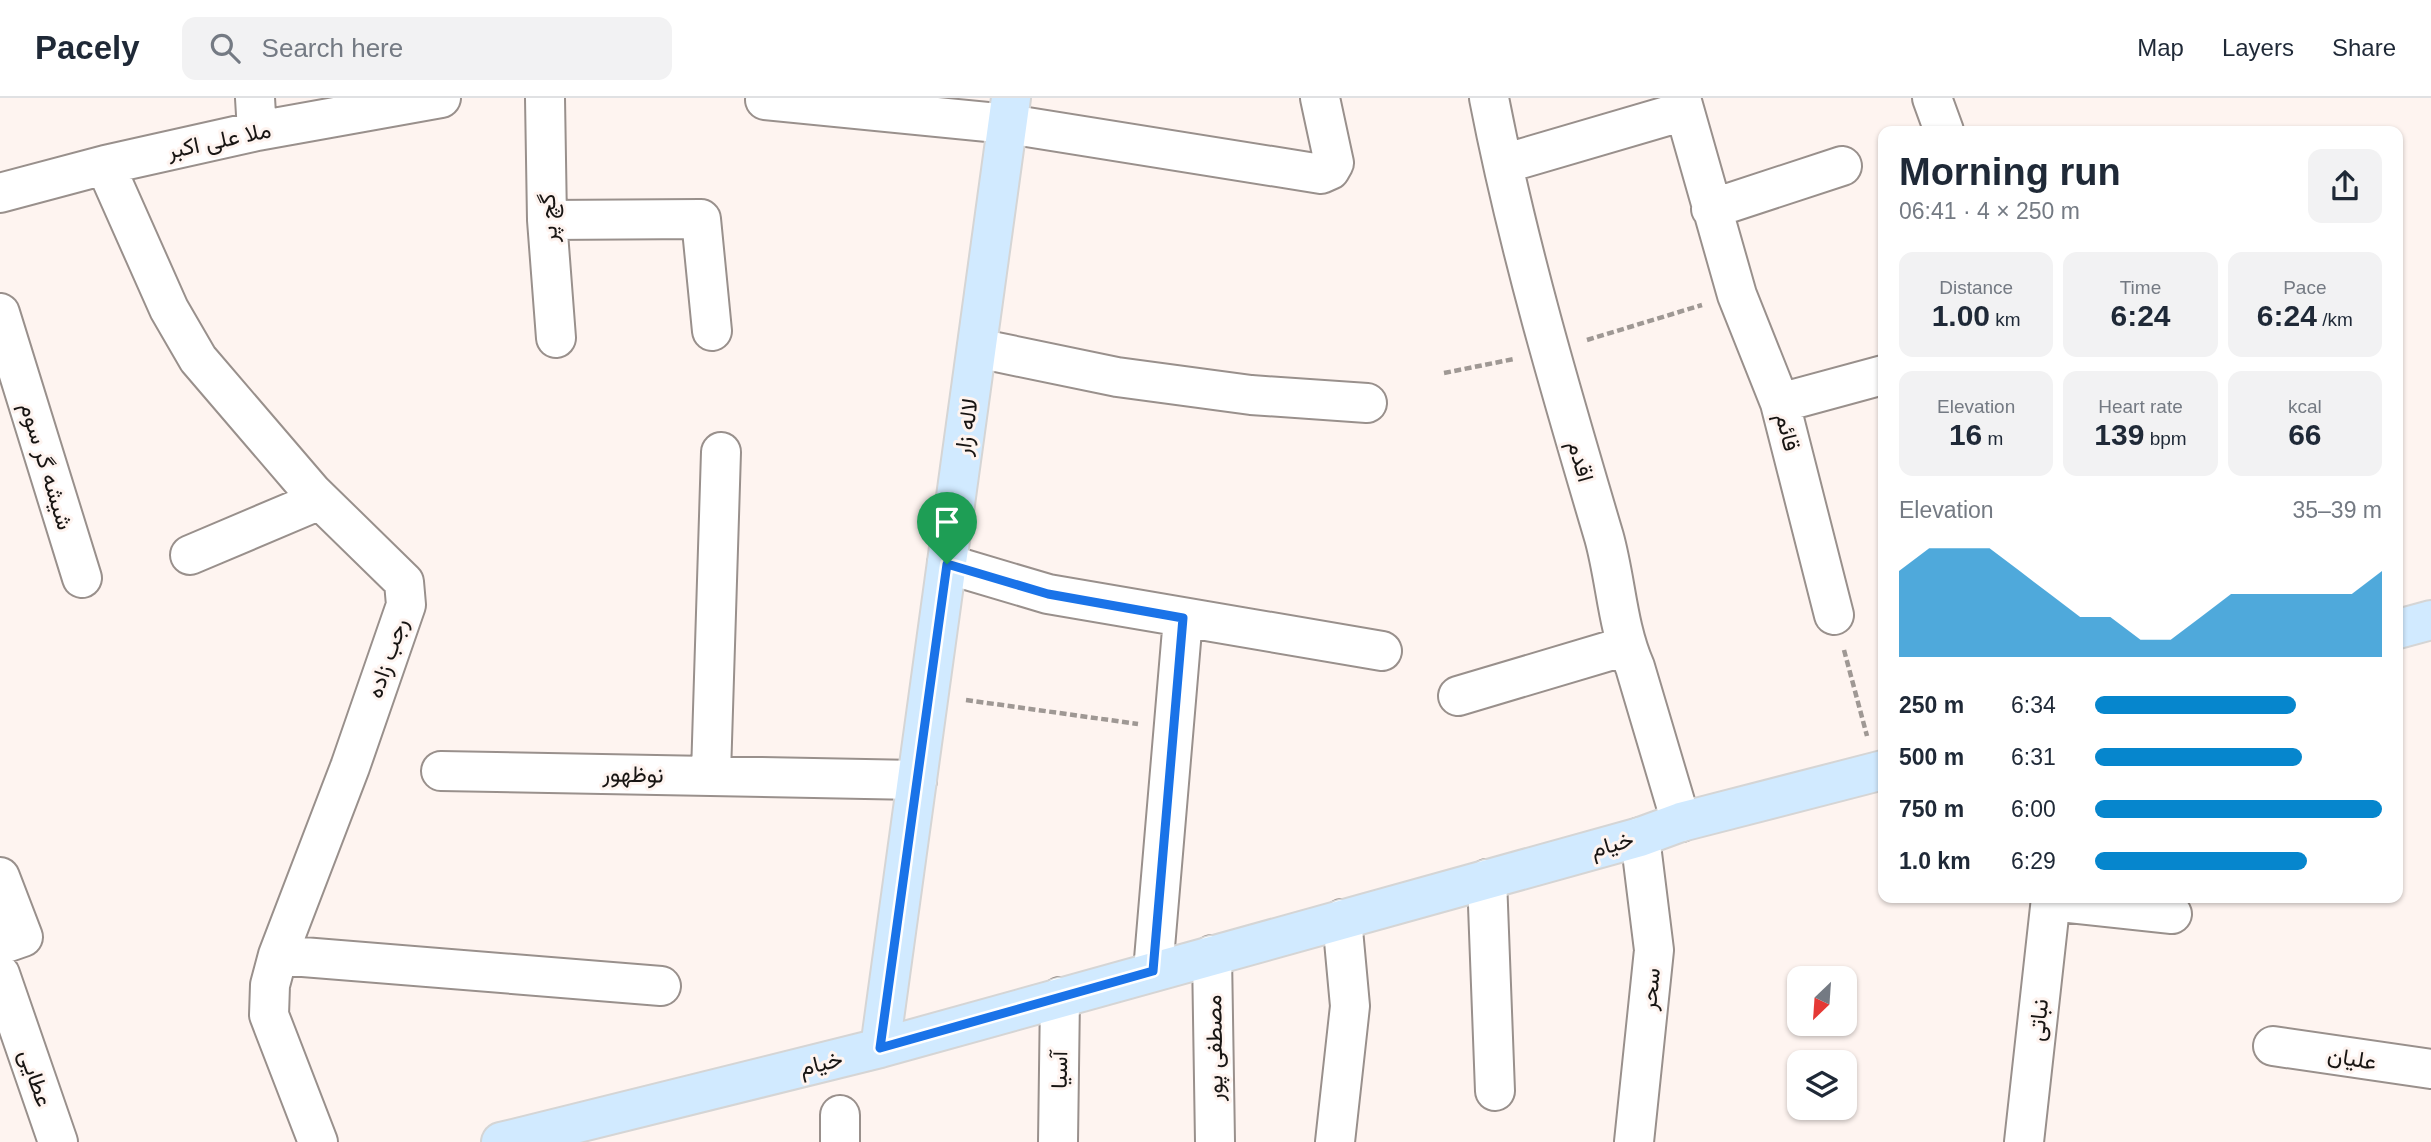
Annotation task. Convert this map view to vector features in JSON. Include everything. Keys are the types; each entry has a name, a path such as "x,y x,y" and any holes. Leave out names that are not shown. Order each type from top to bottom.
{"main road":[{"name":"لاله زار","path":"880,1048 1010,111"},
{"path":"2403,628 2431,620"},
{"name":"خیام","path":"501,1142 880,1048 1640,837 1681,822 1878,772"}],"street":[{"name":"ملا علی اکبر","path":"0,193 105,165 256,114 441,98"},
{"name":"گچ پر","path":"545,98 547,220 556,338"},
{"path":"765,100 1010,111 1321,174 1330,170 1334,163 1320,98"},
{"name":"اقدم","path":"1489,98 1521,247 1606,547 1626,646 1681,822"},
{"path":"1931,98 1942,126"},
{"path":"1503,164 1682,104"},
{"name":"قائم","path":"1682,104 1737,295 1780,403 1834,615"},
{"name":"رجب زاده","path":"105,165 169,309 198,359 320,500 404,582 406,605 350,767 278,955 270,985 269,1015 318,1142"},
{"path":"1711,209 1842,166"},
{"path":"547,220 701,219 712,331"},
{"name":"شیشه گر سوم","path":"0,313 82,578"},
{"path":"977,348 1131,379 1251,394 1367,403"},
{"path":"1780,403 1878,376"},
{"path":"711,775 721,452"},
{"path":"190,555 320,500"},
{"path":"947,564 1048,594 1382,651"},
{"path":"1153,971 1183,618"},
{"path":"1458,696 1626,646"},
{"name":"نوظهور","path":"441,771 917,780"},
{"name":"سحر","path":"1636,1142 1654,950 1640,837"},
{"path":"0,877 23,937 0,945"},
{"path":"1487,879 1496,1091"},
{"name":"نباتی","path":"2024,1142 2051,903"},
{"path":"2077,903 2172,914"},
{"path":"1335,1142 1350,1006 1342,919"},
{"path":"278,955 661,986"},
{"name":"مصطفی پور","path":"1212,955 1215,1142"},
{"name":"عطایی","path":"0,974 58,1142"},
{"name":"آسیا","path":"1058,1142 1060,997"},
{"name":"علیان","path":"2273,1046 2431,1069"}],"path":[{"path":"1444,373 1549,351 1737,295"},
{"path":"1834,615 1878,764"},
{"path":"929,695 1173,729"}],"route":[{"path":"947,564 1048,594 1183,618 1153,971 880,1048 917,780 947,564"}]}
